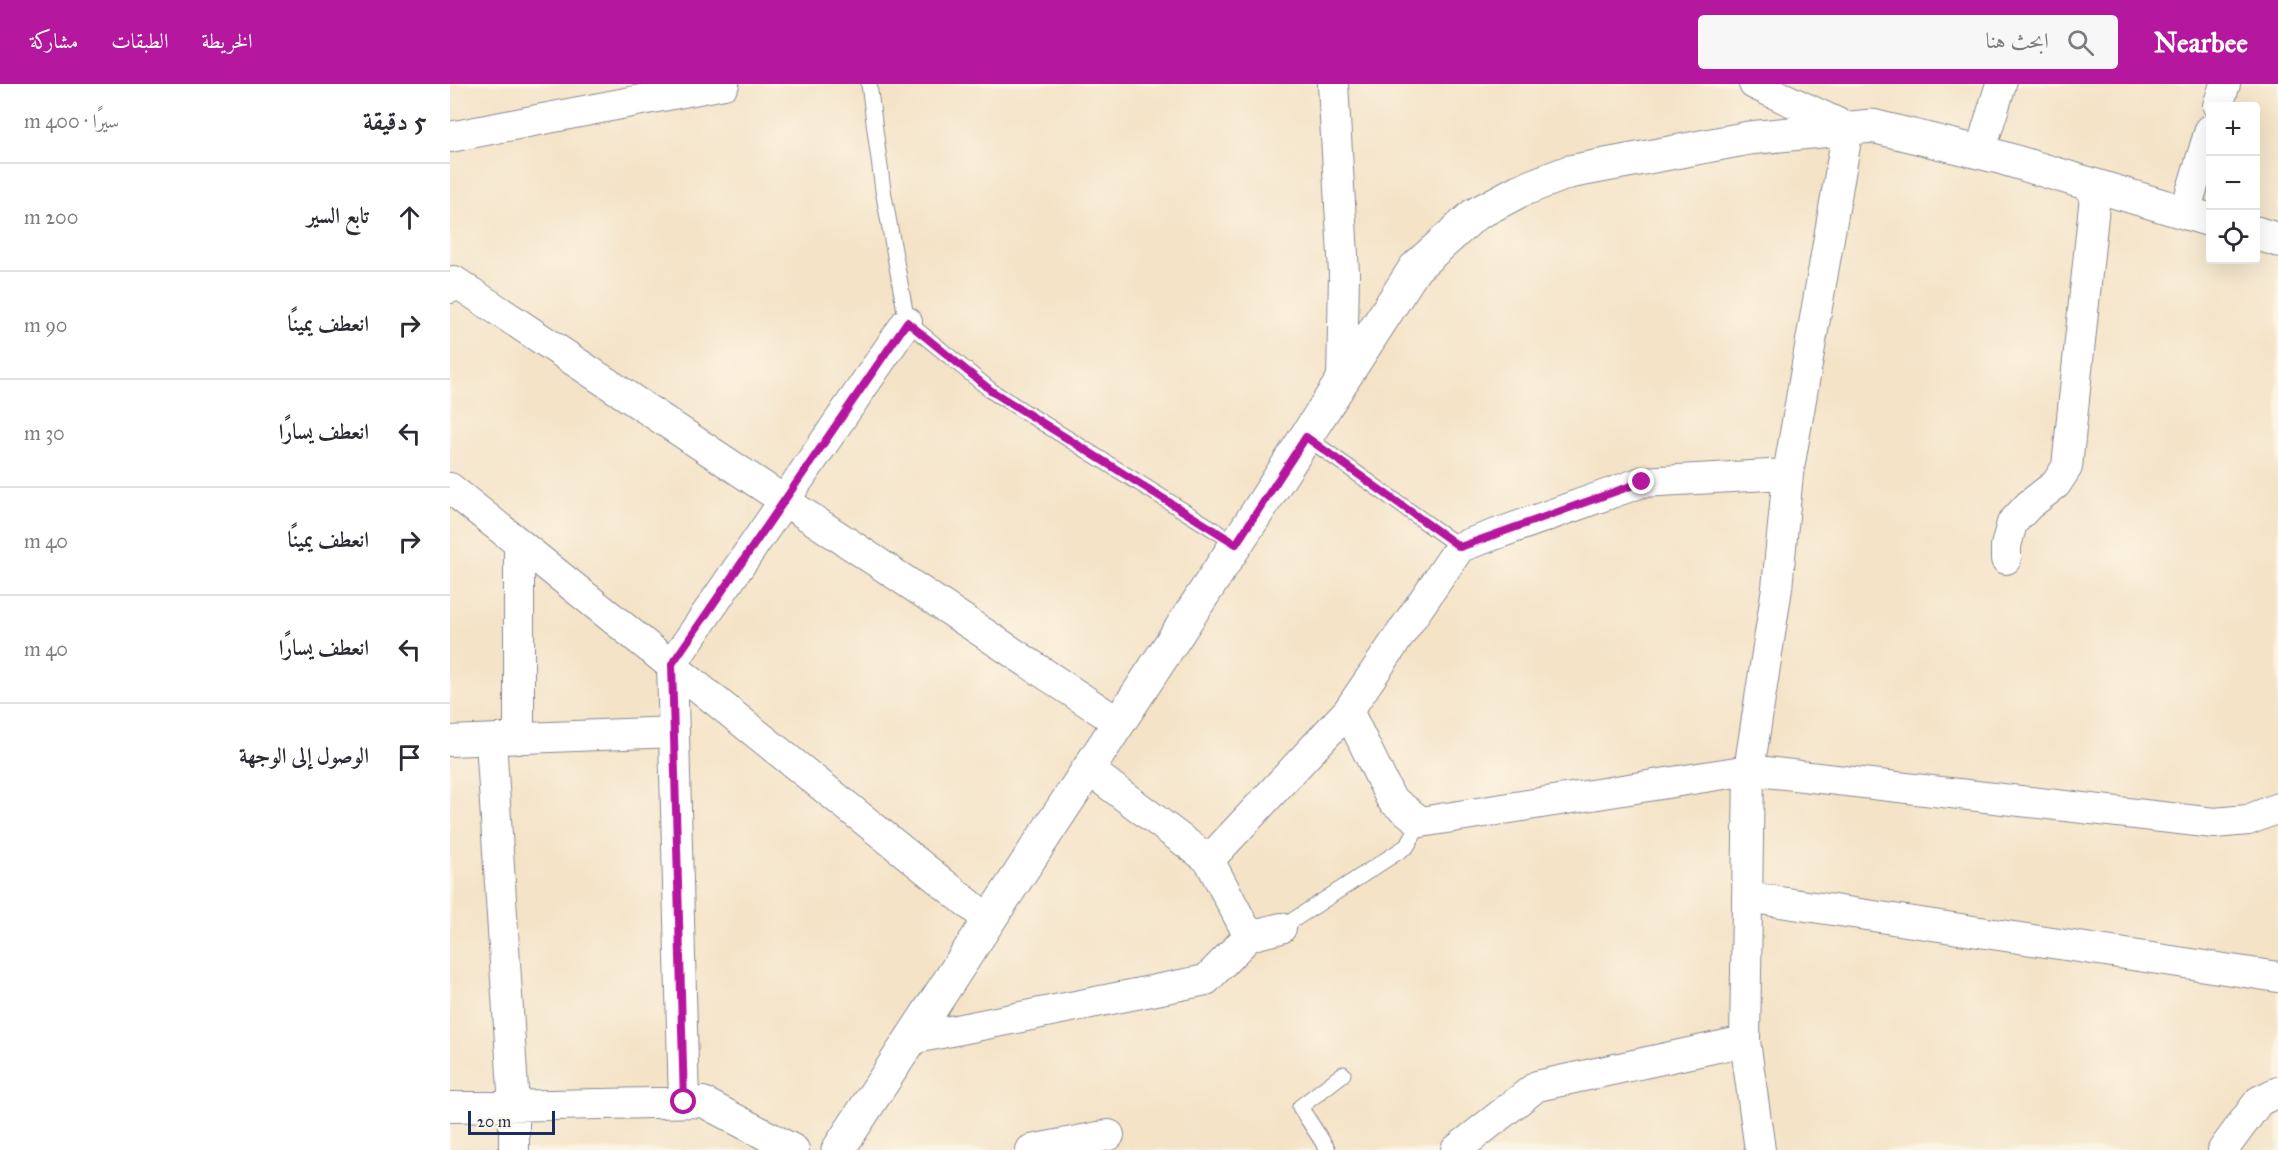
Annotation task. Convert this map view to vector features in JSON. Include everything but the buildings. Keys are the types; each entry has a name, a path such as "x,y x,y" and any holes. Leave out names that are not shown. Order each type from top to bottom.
{"street":[{"path":"450,137 624,93 724,84"},
{"path":"1333,84 1344,273 1342,382"},
{"path":"1754,84 1848,128"},
{"path":"1980,152 2001,84"},
{"path":"2219,102 2225,84"},
{"path":"838,1150 1415,268 1474,216 1519,191 1569,172 1749,138 1872,126 1980,152 2198,216 2207,156"},
{"path":"1760,1150 1745,1041 1749,770 1777,588 1788,474 1848,128"},
{"path":"2006,559 2006,546 2012,523 2029,505 2056,484 2067,467 2096,186"},
{"path":"2260,234 2278,240"},
{"path":"450,288 454,281 1119,723"},
{"path":"684,1102 672,664 907,322"},
{"path":"1209,860 1348,711 1460,547 1642,482 1788,474"},
{"path":"450,488 989,920"},
{"path":"514,1150 505,739 519,543"},
{"path":"1348,711 1391,799 1421,822 1749,770 2214,823 2248,819 2278,808"},
{"path":"450,741 674,732"},
{"path":"1088,769 1209,860 1249,936"},
{"path":"1747,897 2278,977"},
{"path":"911,1039 1206,980 1249,936 1281,928"},
{"path":"1456,1150 1537,1086 1745,1041"},
{"path":"2223,1150 2259,1101 2278,1092"},
{"path":"450,1107 703,1102 794,1150"},
{"path":"1031,1150 1109,1135"}],"lane":[{"path":"869,84 883,190 907,322 993,392 1236,544"},
{"path":"1306,437 1460,547"},
{"path":"1281,928 1407,846 1421,822"},
{"path":"1328,1150 1300,1107 1343,1074"}],"route":[{"path":"684,1102 672,664 907,322 993,392 1236,544 1306,437 1460,547 1642,482"}]}
